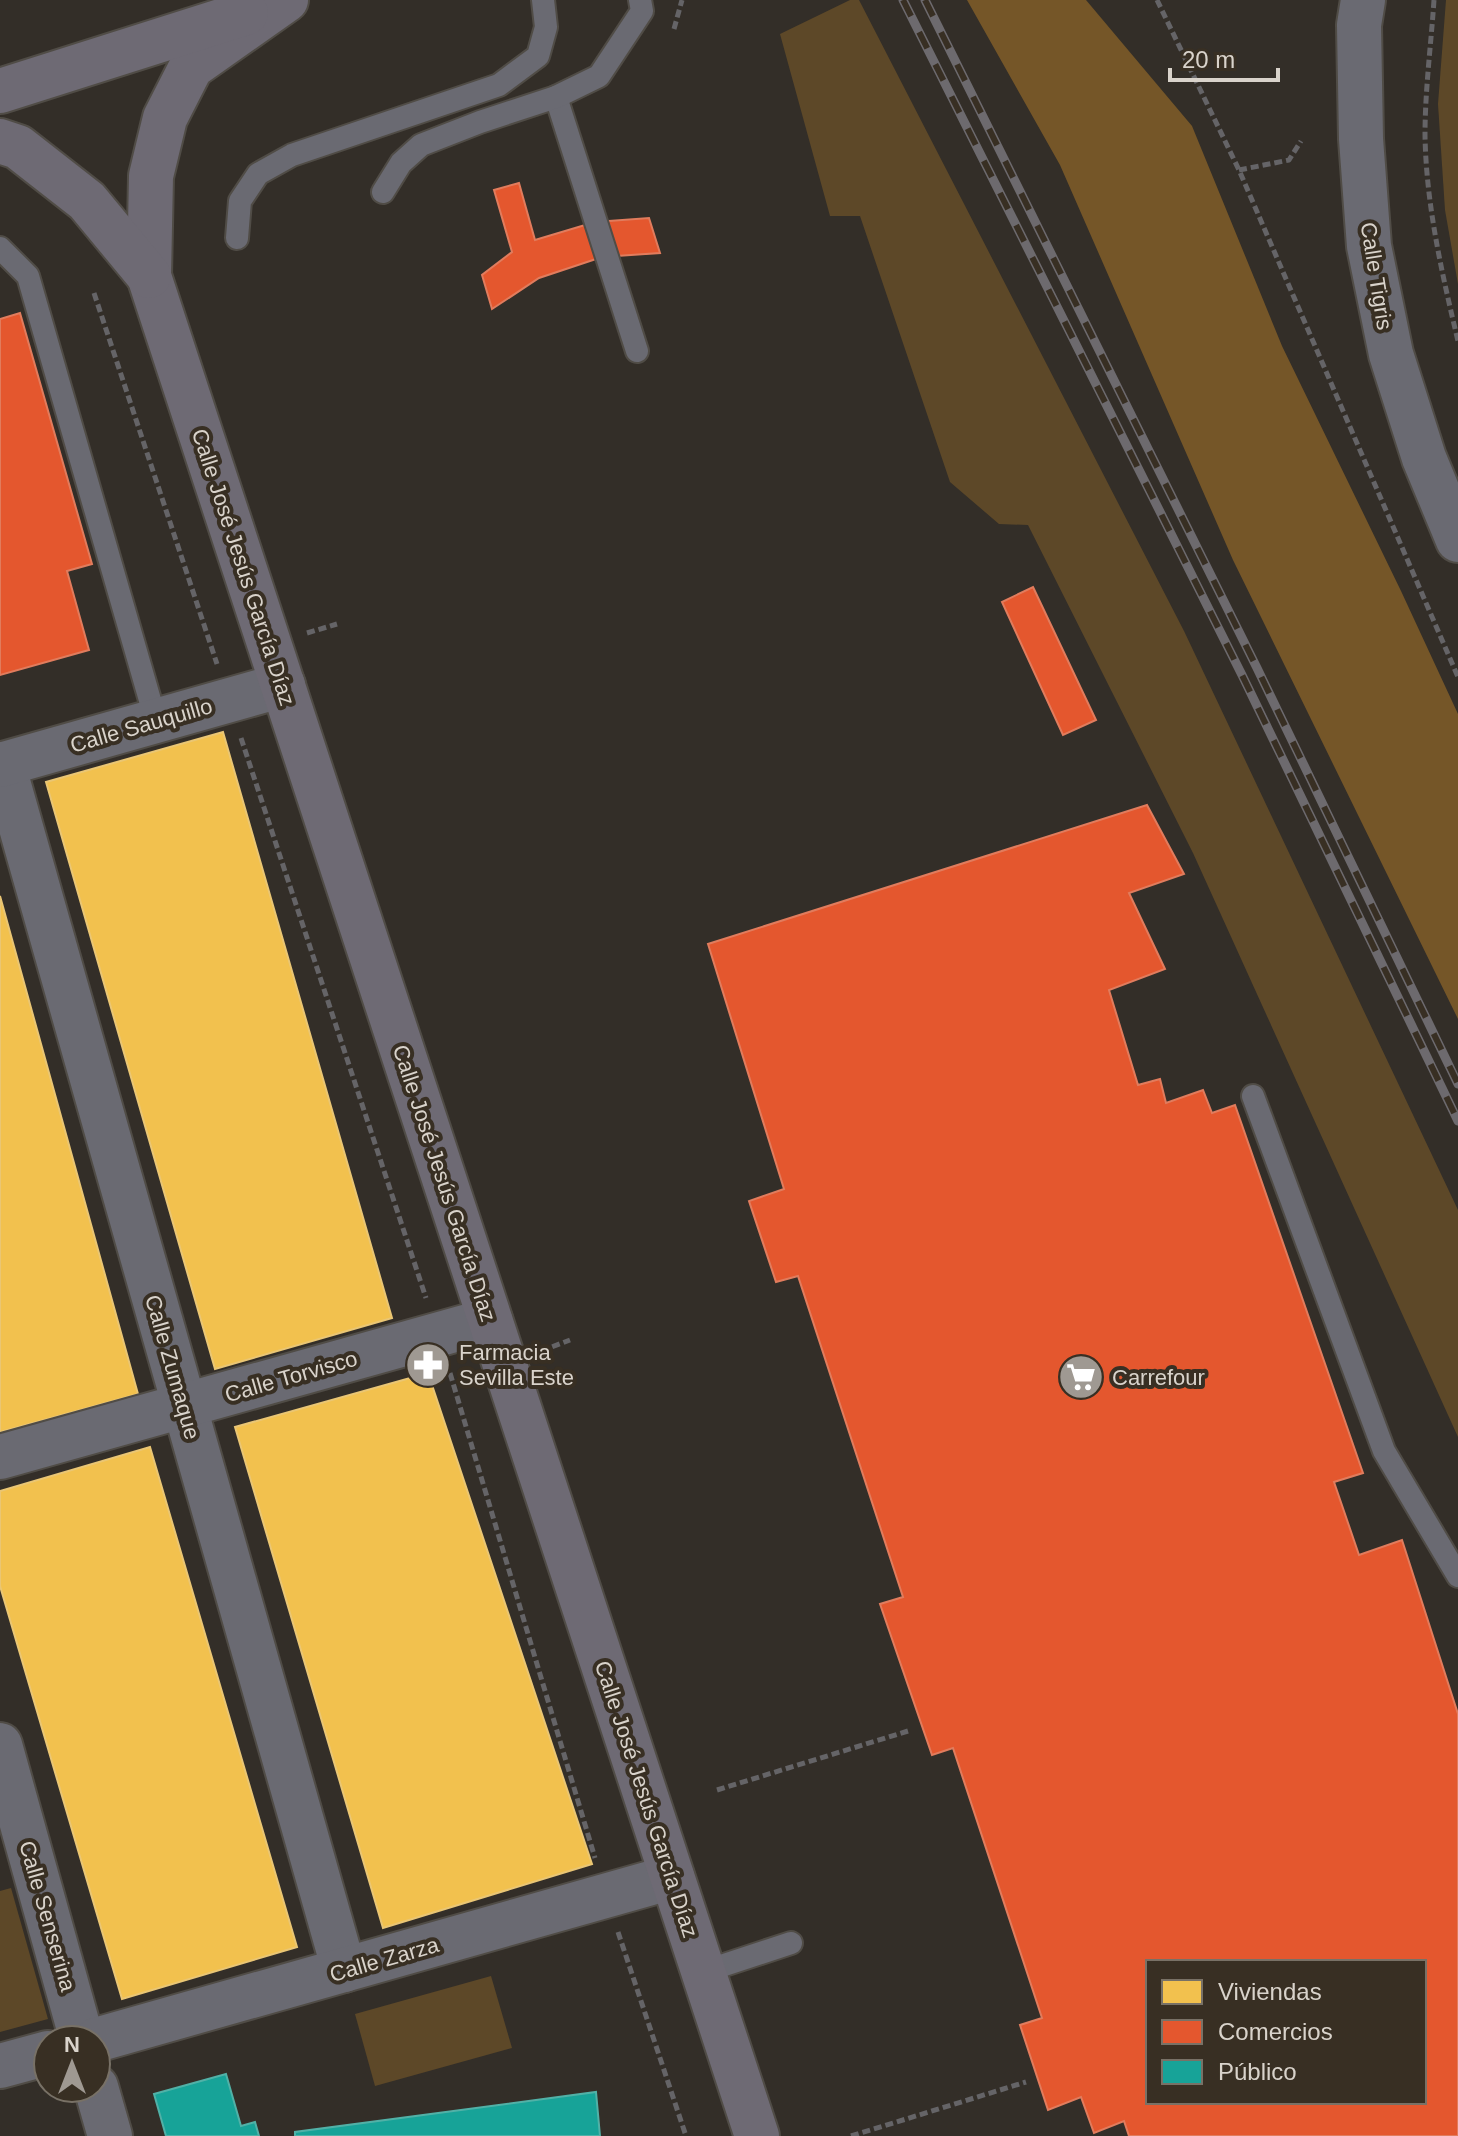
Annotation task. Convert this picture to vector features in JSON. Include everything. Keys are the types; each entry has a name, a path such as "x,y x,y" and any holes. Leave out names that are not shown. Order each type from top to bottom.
{"street":[{"path":"0,91 286,0"},
{"path":"149,276 151,176 165,118 191,67 286,0"},
{"name":"Calle Tigris","path":"1363,0 1359,25 1361,139 1369,246 1391,354 1424,458 1458,540"},
{"path":"0,141 18,147 87,201 149,276"},
{"name":"Calle José Jesús García Díaz","path":"149,276 757,2136"},
{"name":"Calle Sauquillo","path":"1,764 283,685"},
{"name":"Calle Zumaque","path":"1,764 344,1970"},
{"name":"Calle Torvisco","path":"0,1457 490,1320"},
{"name":"Calle Senserina","path":"0,1745 16,1866 76,2024"},
{"name":"Calle Zarza","path":"112,2035 672,1877"},
{"path":"0,2066 32,2057"},
{"path":"101,2104 110,2136"}],"lane":[{"path":"237,238 240,201 258,174 292,155 499,85 538,56 546,27 543,0"},
{"path":"383,192 401,163 421,145 556,97 599,76 642,11 640,0"},
{"path":"556,97 637,351"},
{"path":"0,248 28,276 156,721"},
{"path":"1253,1096 1384,1451 1458,1576"},
{"path":"703,1972 791,1943"}],"path":[{"path":"674,29 682,0"},
{"path":"1157,0 1239,170 1458,677"},
{"path":"1434,0 1425,137 1431,204 1446,293 1458,341"},
{"path":"1239,170 1289,160 1301,141"},
{"path":"94,293 454,1384 606,1896 686,2136"},
{"path":"717,1790 908,1731"},
{"path":"851,2136 1026,2082"}],"shaded area":[{"path":"850,0 859,0 1184,631 1458,1210 1458,1437 1193,853 1028,525 999,524 950,482 860,216 830,216 780,34"},
{"path":"967,0 1086,0 1192,126 1282,346 1458,714 1458,1019 1233,560 1060,165"},
{"path":"1446,0 1458,0 1458,284 1445,210 1438,104"},
{"path":"11,1888 48,2019 0,2032 0,1891"},
{"path":"491,1976 512,2048 375,2086 355,2014"}],"building: Viviendas":[{"path":"223,732 392,1318 215,1369 46,782"},
{"path":"0,896 138,1394 0,1432"},
{"path":"428,1373 592,1864 383,1928 235,1427"},
{"path":"150,1447 297,1947 122,1999 0,1586 0,1491"}],"building: Comercios":[{"path":"519,183 535,240 595,222 649,218 660,253 602,257 539,278 492,309 482,275 512,252 494,190"},
{"path":"20,313 92,564 67,571 89,650 0,675 0,319"},
{"path":"1033,587 1096,720 1063,735 1002,602"},
{"name":"Carrefour","path":"1147,805 1184,874 1129,893 1165,969 1109,990 1138,1085 1160,1079 1166,1103 1203,1090 1212,1113 1235,1105 1363,1473 1334,1482 1359,1555 1402,1540 1458,1714 1458,2136 1129,2136 1124,2121 1094,2133 1081,2097 1048,2110 1020,2025 1042,2018 953,1748 932,1755 880,1604 903,1597 798,1276 776,1282 749,1201 784,1189 708,944"}],"building: Público":[{"path":"226,2074 241,2126 255,2122 259,2136 166,2136 154,2094"},
{"path":"596,2092 600,2136 295,2136 295,2132"}],"railway":[{"path":"903,0 1242,675 1458,1121"},
{"path":"925,0 1257,668 1458,1084"}],"place":[{"name":"Farmacia Sevilla Este","path":"428,1365"},
{"name":"Carrefour","path":"1081,1377"}]}
